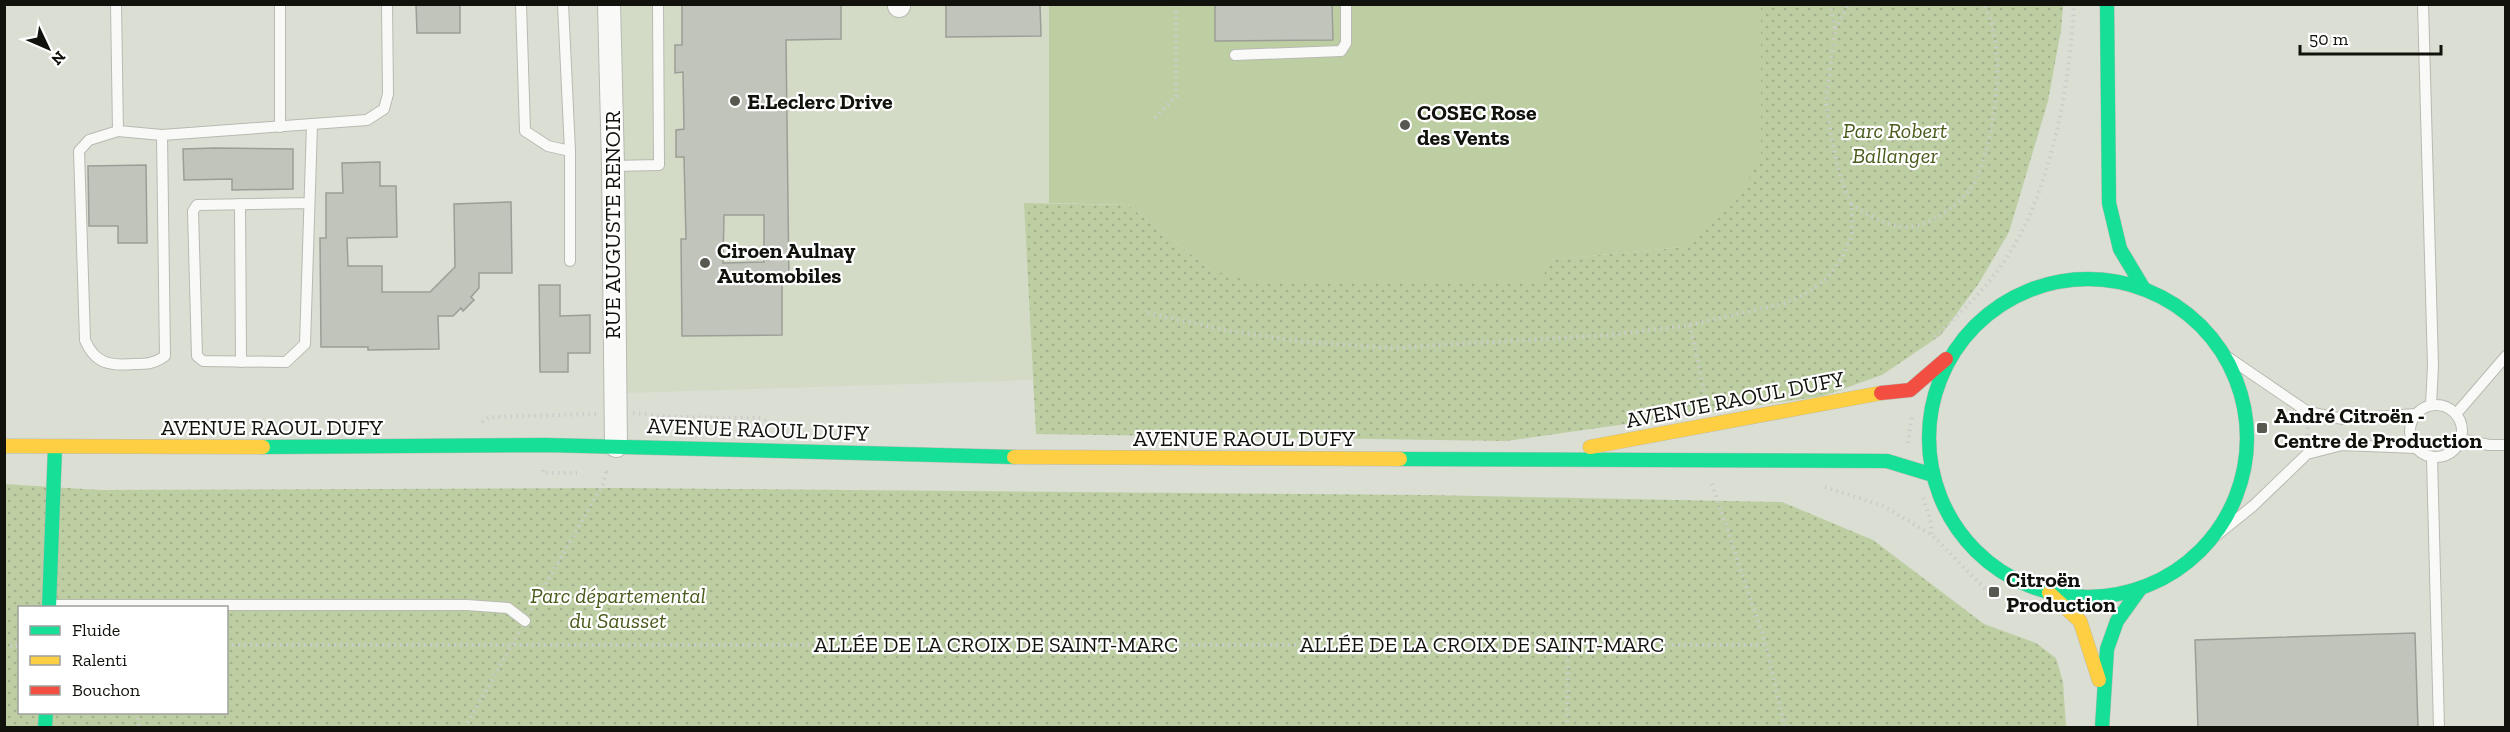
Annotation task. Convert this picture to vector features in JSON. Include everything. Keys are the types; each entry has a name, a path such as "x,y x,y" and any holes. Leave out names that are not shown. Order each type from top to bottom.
{"main road":[{"path":"2107,4 2109,203 2113,234 2121,256 2144,289"},
{"path":"2104,238 2109,203"},
{"path":"2080,279 2090,266"},
{"path":"2080,279 2113,281 2144,289 2175,304 2193,319 2223,354 2241,395 2246,417 2247,450 2241,484 2228,515 2208,542 2177,570 2140,589 2110,596 2089,597 2049,593 2021,583 1996,569 1974,550 1956,528 1942,502 1933,475 1929,444 1931,412 1939,381 1954,352 1972,328 1995,309 2021,294 2050,284 2080,279"},
{"name":"AVENUE RAOUL DUFY","path":"1511,461 1810,408 1866,395 1910,390 1954,352"},
{"name":"AVENUE RAOUL DUFY","path":"4,446 371,448 545,445 952,457 1511,461 1887,460 1933,475"},
{"path":"49,606 55,447"},
{"path":"2102,728 2102,690 2107,649 2117,621 2140,589"},
{"path":"2049,593 2080,621 2102,690"}],"street":[{"name":"RUE AUGUSTE RENOIR","path":"609,4 616,446"}],"lane":[{"path":"116,4 118,131"},
{"path":"280,4 280,127"},
{"path":"162,135 165,356 155,363 111,366 90,352 85,340 79,151 89,140 118,131 162,135 367,120 384,109 388,94 387,4"},
{"path":"521,4 525,132 548,146 570,151"},
{"path":"563,4 570,151 570,261"},
{"path":"613,166 659,165 658,4"},
{"path":"1235,54 1341,51 1346,43 1346,4"},
{"path":"2423,4 2433,366 2431,405"},
{"path":"309,203 197,205 193,211 197,356 203,361 286,362 305,344 312,125"},
{"path":"240,204 241,362"},
{"path":"2208,542 2253,506 2307,454 2342,445 2416,448 2432,457 2449,453 2460,440 2462,431 2456,414 2440,405 2431,405 2416,414 2343,419 2308,412 2223,354"},
{"path":"2456,414 2505,356"},
{"path":"2416,414 2410,435 2416,448"},
{"path":"2460,440 2488,445 2505,445"},
{"path":"2432,457 2439,728"},
{"path":"49,606 467,605 508,608 525,621"}],"path":[{"path":"1155,118 1176,96 1176,4"},
{"path":"1148,313 1229,331 1284,339 1392,348 1611,335 1690,324 1786,303 1807,293 1826,279 1842,258 1851,237 1851,204 1840,176 1826,102 1835,29 1830,4"},
{"path":"1835,29 1849,4"},
{"path":"1851,204 1872,218 1903,227 1929,222 1951,208 1973,186 1988,143 1998,79 1988,12 1984,4"},
{"path":"1931,341 1978,296 2002,265 2021,232 2038,191 2065,94 2074,4"},
{"path":"1690,324 1702,386"},
{"path":"2307,454 2308,412"},
{"path":"545,445 543,473 585,473"},
{"path":"465,728 603,484 606,472 595,472"},
{"path":"1710,479 1766,645 1785,728"},
{"path":"1823,486 1883,506 1932,535"},
{"path":"1567,728 1568,644"},
{"name":"ALLÉE DE LA CROIX DE SAINT-MARC","path":"228,645 1766,645"}],"shaded area":[{"path":"621,5 1049,5 1049,203 1024,203 1033,380 627,393"}],"green space":[{"name":"COSEC Rose des Vents","path":"1049,5 1761,5 1761,157 1735,203 1683,247 1549,260 1542,281 1255,283 1211,270 1128,205 1049,203"},
{"name":"Parc Robert Ballanger","path":"1760,5 2063,5 2061,30 2048,101 2009,232 1979,283 1941,335 1882,375 1823,396 1506,441 1036,434 1024,203 1128,205 1211,270 1548,260 1683,247"},
{"name":"Parc départemental du Sausset","path":"4,484 100,490 612,488 1426,495 1782,502 1873,540 1984,624 2036,643 2056,658 2063,682 2066,727 5,727"}],"building":[{"path":"416,4 460,4 460,33 417,33"},
{"name":"E.Leclerc Drive","path":"682,4 841,4 841,39 786,40 789,283 782,284 782,335 682,336 681,239 686,239 684,157 676,157 676,130 684,129 683,72 675,73 675,45 682,45","holes":["724,215 764,215 764,262 723,263"]},
{"path":"946,4 1040,4 1041,36 946,37"},
{"path":"1215,4 1332,4 1333,40 1215,41"},
{"path":"183,149 293,149 293,189 232,190 232,179 184,180"},
{"path":"380,162 380,186 396,186 397,237 347,238 348,266 382,266 382,292 430,292 455,267 454,204 511,202 512,273 479,273 479,288 471,297 474,300 463,311 461,308 453,316 438,316 439,349 368,350 368,347 321,347 320,238 326,238 326,193 343,193 342,163"},
{"path":"146,165 147,243 118,243 118,226 89,226 88,166"},
{"path":"539,285 560,285 560,316 590,315 590,353 568,353 568,372 540,372"},
{"path":"2415,633 2418,728 2198,728 2195,640"}],"traffic: fast":[{"path":"2107,4 2109,203 2120,249 2144,289"},
{"path":"2088,279 2119,282 2149,291 2189,315 2211,337 2235,377 2244,407 2247,438 2244,469 2235,499 2211,539 2189,561 2149,585 2119,594 2088,597 2057,594 2027,585 1987,561 1965,539 1941,499 1932,469 1929,438 1932,407 1941,377 1965,337 1987,315 2027,291 2057,282 2088,279"},
{"path":"263,447 545,445 1014,457"},
{"path":"49,606 55,447"},
{"path":"1400,459 1887,461 1933,475"},
{"path":"2102,728 2107,649 2117,621 2140,589"},
{"path":"45,728 46,714"}],"traffic: slow":[{"path":"1590,447 1881,393"},
{"path":"4,446 263,447"},
{"path":"1014,457 1400,459"},
{"path":"2049,593 2080,621 2099,680"}],"traffic: jam":[{"path":"1881,393 1910,390 1946,359"}],"place":[{"name":"E.Leclerc Drive","path":"735,101"},
{"name":"COSEC Rose des Vents","path":"1405,125"},
{"name":"Ciroen Aulnay Automobiles","path":"705,263"},
{"name":"André Citroën - Centre de Production","path":"2262,428"},
{"name":"Citroën Production","path":"1994,592"}]}
